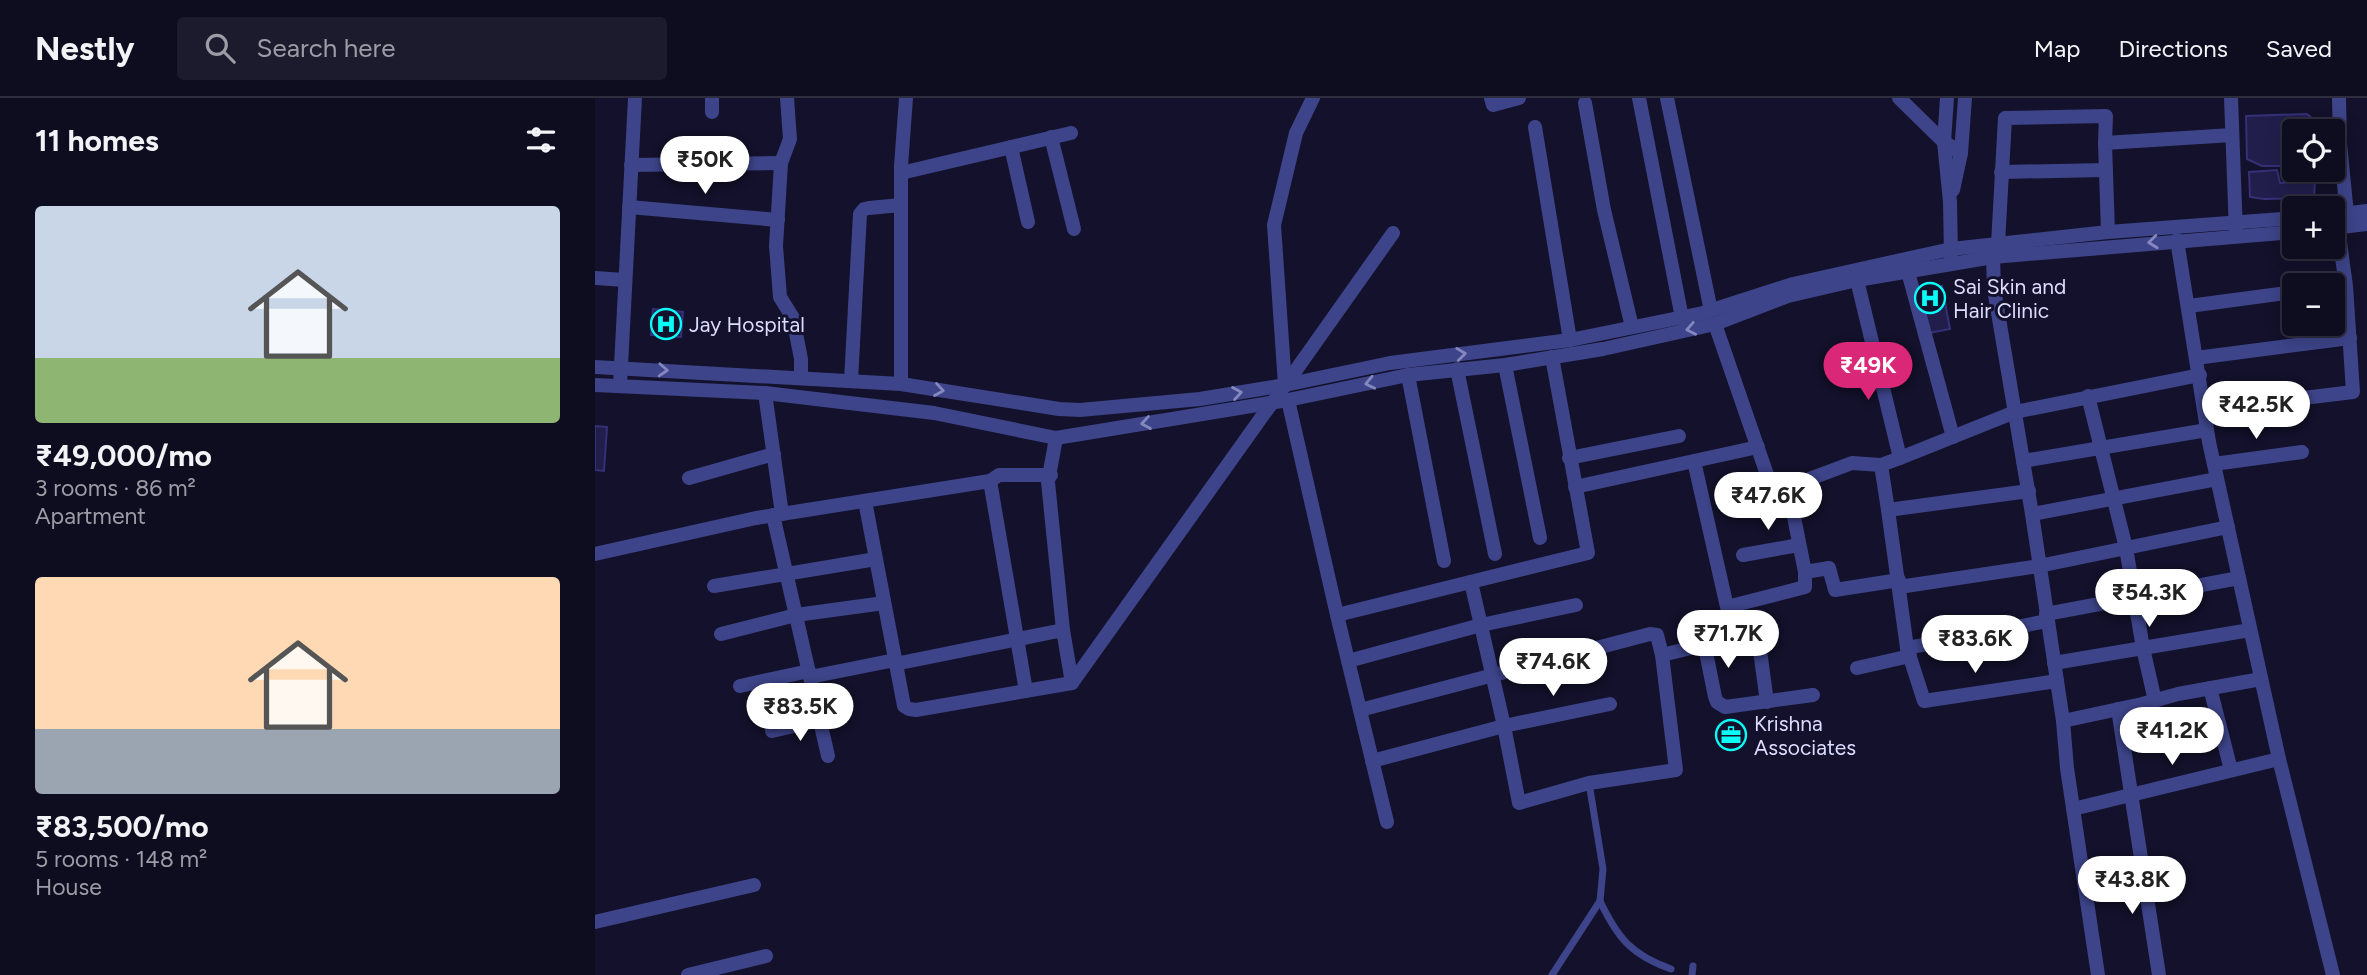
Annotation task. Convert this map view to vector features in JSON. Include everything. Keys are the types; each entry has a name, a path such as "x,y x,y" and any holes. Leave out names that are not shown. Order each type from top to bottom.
{"street":[{"path":"620,386 635,98"},
{"path":"787,98 790,139 781,163 776,246 780,297 793,318 801,359 801,377"},
{"path":"901,384 901,173 906,98"},
{"path":"1313,98 1296,133 1274,225 1284,393 1387,822"},
{"path":"1491,98 1493,105 1519,98"},
{"path":"1639,98 1682,317"},
{"path":"1667,98 1713,318 1772,489 1788,487 1852,463 1881,465 2015,412 2200,375"},
{"path":"1899,98 1944,142 1961,153"},
{"path":"1947,98 1944,142 1950,202 1951,266"},
{"path":"1950,202 1961,153 1965,98"},
{"path":"2231,98 2236,230"},
{"path":"2339,98 2339,196"},
{"path":"1585,103 1604,210 1632,327"},
{"path":"2098,975 2029,491 1994,289 2005,118 2106,116 2108,232"},
{"path":"1535,127 1570,340"},
{"path":"901,173 1071,132"},
{"path":"2105,143 2232,135"},
{"path":"1051,137 1074,229"},
{"path":"1011,147 1028,222"},
{"path":"631,165 781,163"},
{"path":"2001,172 2106,170"},
{"path":"851,381 860,214 869,208 901,205"},
{"path":"629,207 778,220"},
{"path":"2345,219 2367,211"},
{"path":"595,367 901,384 1070,411 1284,393 1390,363 1570,340 1682,317 1713,318 1793,284 1951,250 2178,240 2282,220"},
{"path":"2345,222 2367,224"},
{"path":"595,385 765,393 934,413 1056,438 1284,393 1408,375 1505,365 1603,349 1788,296 1857,281 1951,266 1995,250 2108,232 2282,232"},
{"path":"865,501 904,706 909,709 1072,683 1266,411 1284,393 1393,233"},
{"path":"2178,240 2217,479 2279,759 2333,975"},
{"path":"1908,272 1953,437"},
{"path":"595,278 625,280"},
{"path":"1857,281 1900,458"},
{"path":"2189,306 2282,294"},
{"path":"2204,410 2360,391 2345,315"},
{"path":"2196,358 2350,338"},
{"path":"1337,615 1588,552 1552,357"},
{"path":"1505,365 1540,538"},
{"path":"1457,369 1495,554"},
{"path":"1408,375 1444,561"},
{"path":"765,393 777,515 786,572 828,757"},
{"path":"2088,397 2115,498 2155,701"},
{"path":"2023,461 2207,430"},
{"path":"1569,458 1679,436"},
{"path":"1056,438 1048,482 1063,630 1072,683"},
{"path":"1575,487 1758,447"},
{"path":"2214,464 2302,452"},
{"path":"689,478 773,454"},
{"path":"1694,461 1727,607 1805,587 1805,572 1788,487"},
{"path":"1881,465 1909,652 1924,701 2057,681"},
{"path":"595,554 777,515 990,481 999,475 1051,475"},
{"path":"2032,514 2217,479"},
{"path":"990,481 1026,691"},
{"path":"1888,510 2029,491"},
{"path":"1805,572 1829,568 1835,590 2039,566 2228,527"},
{"path":"1743,555 1800,545"},
{"path":"714,586 876,559"},
{"path":"1857,668 1909,652 2047,618 2239,578"},
{"path":"1360,710 1493,677 1654,633 1659,639 1663,655 1676,770 1589,783 1519,803 1504,726 1493,677 1471,582"},
{"path":"721,634 796,615 884,603"},
{"path":"1348,661 1481,625 1576,605"},
{"path":"1757,629 1767,702"},
{"path":"740,686 895,662 1063,630"},
{"path":"2054,663 2251,630"},
{"path":"1663,655 1705,646 1717,702 1730,707 1813,695"},
{"path":"2063,721 2262,679"},
{"path":"2210,688 2231,770"},
{"path":"1372,761 1504,726 1610,704"},
{"path":"2118,709 2159,975"},
{"path":"772,731 820,720"},
{"path":"2073,809 2279,759"},
{"path":"595,922 754,886"},
{"path":"688,975 766,956"}],"lane":[{"path":"1552,975 1600,901 1603,869 1589,783"},
{"path":"1600,901 1611,925 1627,946 1647,961 1671,969"},
{"path":"1692,975 1693,966"}],"building":[{"path":"2307,114 2313,119 2282,119 2282,166 2262,166 2247,159 2246,116"},
{"path":"2277,170 2280,183 2315,182 2314,196 2264,199 2250,197 2249,172"},
{"path":"1942,286 1950,329 1929,333 1921,290"},
{"path":"653,309 683,312 681,337 651,335"},
{"path":"595,426 607,427 604,471 595,470"}],"place":[{"name":"Sai Skin and Hair Clinic","path":"1930,298"},
{"name":"Jay Hospital","path":"666,324"},
{"name":"Krishna Associates","path":"1731,735"}]}
